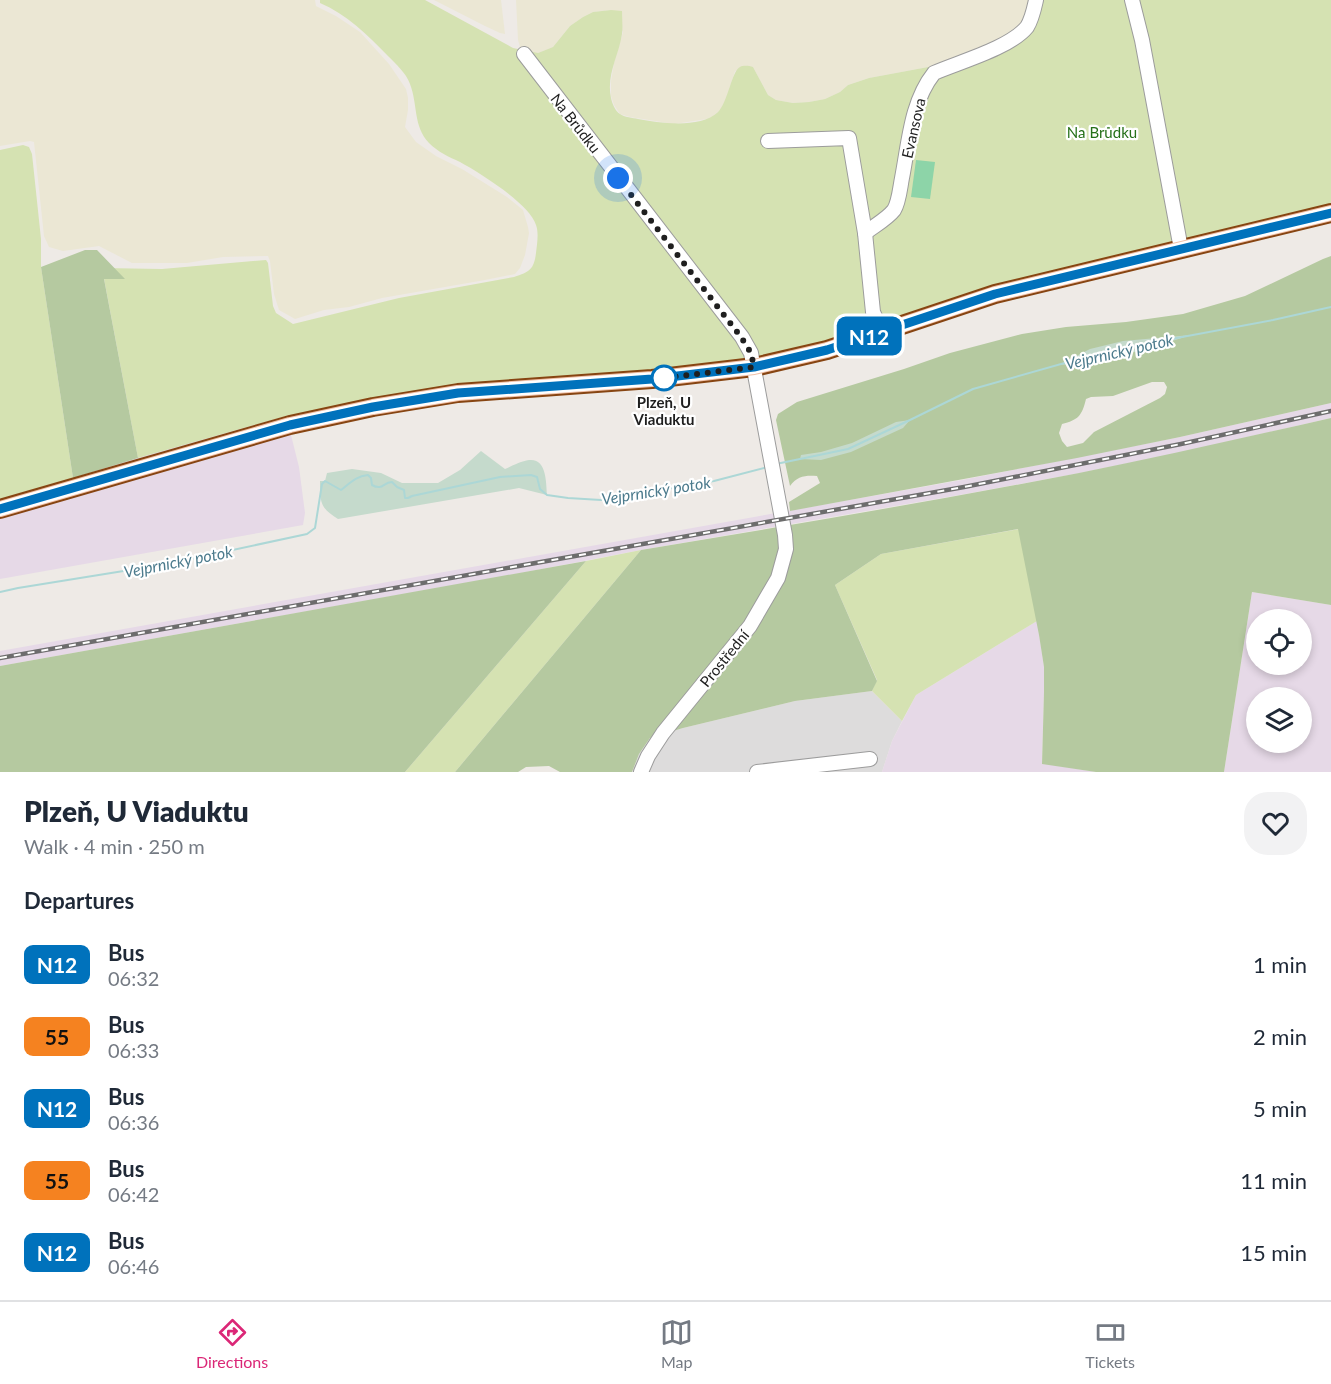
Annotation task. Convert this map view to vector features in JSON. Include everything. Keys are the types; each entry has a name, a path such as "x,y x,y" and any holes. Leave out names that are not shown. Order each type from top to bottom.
{"main road":[{"path":"0,509 290,425 362,409 458,393 652,379 754,367 827,350 995,294 1331,213"}],"street":[{"name":"Evansova","path":"865,233 894,209 912,123 921,93 930,78 934,73 1012,39 1027,26 1036,0"},
{"path":"1132,0 1142,40 1181,249"},
{"name":"Na Brůdku","path":"524,54 751,353 770,457"},
{"path":"768,141 849,138 865,233 873,312 882,332"},
{"name":"Prostřední","path":"641,772 648,756 663,734 750,626 778,578 786,549 770,457"},
{"path":"757,772 870,759"}],"shaded area":[{"path":"0,0 315,0 316,6 360,32 389,64 406,89 408,110 405,127 416,142 507,197 523,210 529,233 520,268 515,274 382,298 349,307 324,310 295,319 279,310 268,256 223,257 187,263 132,263 99,246 63,251 49,247 44,236 34,142 0,146"},
{"path":"434,0 501,0 505,34 485,26"},
{"path":"516,0 1033,0 1028,19 1007,39 939,65 869,78 848,85 840,92 825,99 793,103 776,100 768,95 753,67 735,71 726,100 720,110 707,119 674,124 620,114 614,105 611,96 611,81 623,32 611,10 593,12 583,17 570,26 553,47 538,53 531,53 520,47 518,40"},
{"path":"1331,403 1331,418 1080,473 0,666 0,651 962,480 1180,437"},
{"path":"290,415 291,435 299,467 305,513 303,525 0,579 0,499"},
{"path":"1252,592 1331,605 1331,772 1224,772 1246,631 1246,675 1312,675 1312,609 1249,609"},
{"path":"1037,621 1044,667 1042,763 1096,772 882,772 892,741 916,695"},
{"path":"872,691 902,721 892,741 882,772 632,772 639,754 650,738 795,701"}],"green space":[{"name":"Na Brůdku","path":"320,0 425,0 513,48 538,53 553,47 570,26 593,12 622,11 622,34 610,81 614,107 618,113 626,117 657,122 691,123 701,121 718,112 725,101 737,69 742,66 753,67 768,95 776,100 793,103 825,99 840,92 848,85 869,78 939,65 1007,39 1028,19 1033,0 1331,0 1331,213 995,294 754,367 458,393 290,425 290,415 138,458 102,268 162,269 266,260 273,306 276,313 293,324 399,298 514,277 527,271 534,263 538,235 532,217 515,199 491,181 440,152 429,143 420,130 412,92 403,72 365,33 339,13 320,3"},
{"path":"23,145 29,147 32,154 41,239 41,267 73,478 0,499 0,150"},
{"path":"916,160 935,162 930,199 911,197"},
{"path":"85,250 97,250 125,279 104,279 138,458 73,478 41,267"},
{"path":"1331,256 1331,403 1077,458 790,511 789,502 820,483 817,476 805,476 790,486 776,420 778,414 797,402 950,353 1022,334 1183,314 1245,296","holes":["1152,382 1164,382 1167,387 1165,394 1160,398 1094,432 1083,443 1067,447 1062,441 1059,433 1062,424 1078,416 1083,410 1086,399 1113,396"]},
{"path":"1191,335 1109,358 1059,365 1090,349 1123,341"},
{"path":"1331,418 1331,605 1252,592 1249,609 1246,609 1246,631 1224,772 1096,772 1042,764 1044,667 1018,529 881,554 835,585 877,681 872,691 795,701 650,738 639,754 632,772 560,772 549,766 526,767 518,772 455,772 641,550 860,513 1079,473"},
{"path":"910,420 903,428 851,452 821,460 800,459 801,455 852,443 896,422"},
{"path":"481,451 505,469 520,462 535,460 544,472 547,495 519,488 338,519 322,504 320,481 325,481 327,473 352,469 381,473 402,483 438,483 460,470"},
{"path":"1019,529 1037,621 916,695 902,721 872,691 877,680 835,585 881,554"},
{"path":"641,550 455,772 405,772 586,561"},
{"path":"586,561 405,772 0,772 0,666"}],"waterway":[{"name":"Vejprnický potok","path":"776,464 848,449 973,389 1107,351 1331,307"},
{"name":"Vejprnický potok","path":"0,592 167,564 307,534 315,528 322,484 325,481 341,490 357,478 368,475 372,485 381,487 392,482 404,490 405,498 408,498 500,477 531,475 537,477 540,489 547,495 601,500 714,481 768,467"}],"railway":[{"path":"0,658 964,487 1181,444 1331,411"}],"bus line":[{"name":"N12","path":"0,509 290,425 373,407 458,393 652,379 754,367 827,350 995,294 1331,213"}],"place":[{"name":"Plzeň, U Viaduktu","path":"664,378"}],"route":[{"path":"618,178 741,337 751,353 754,367 664,378"}]}
